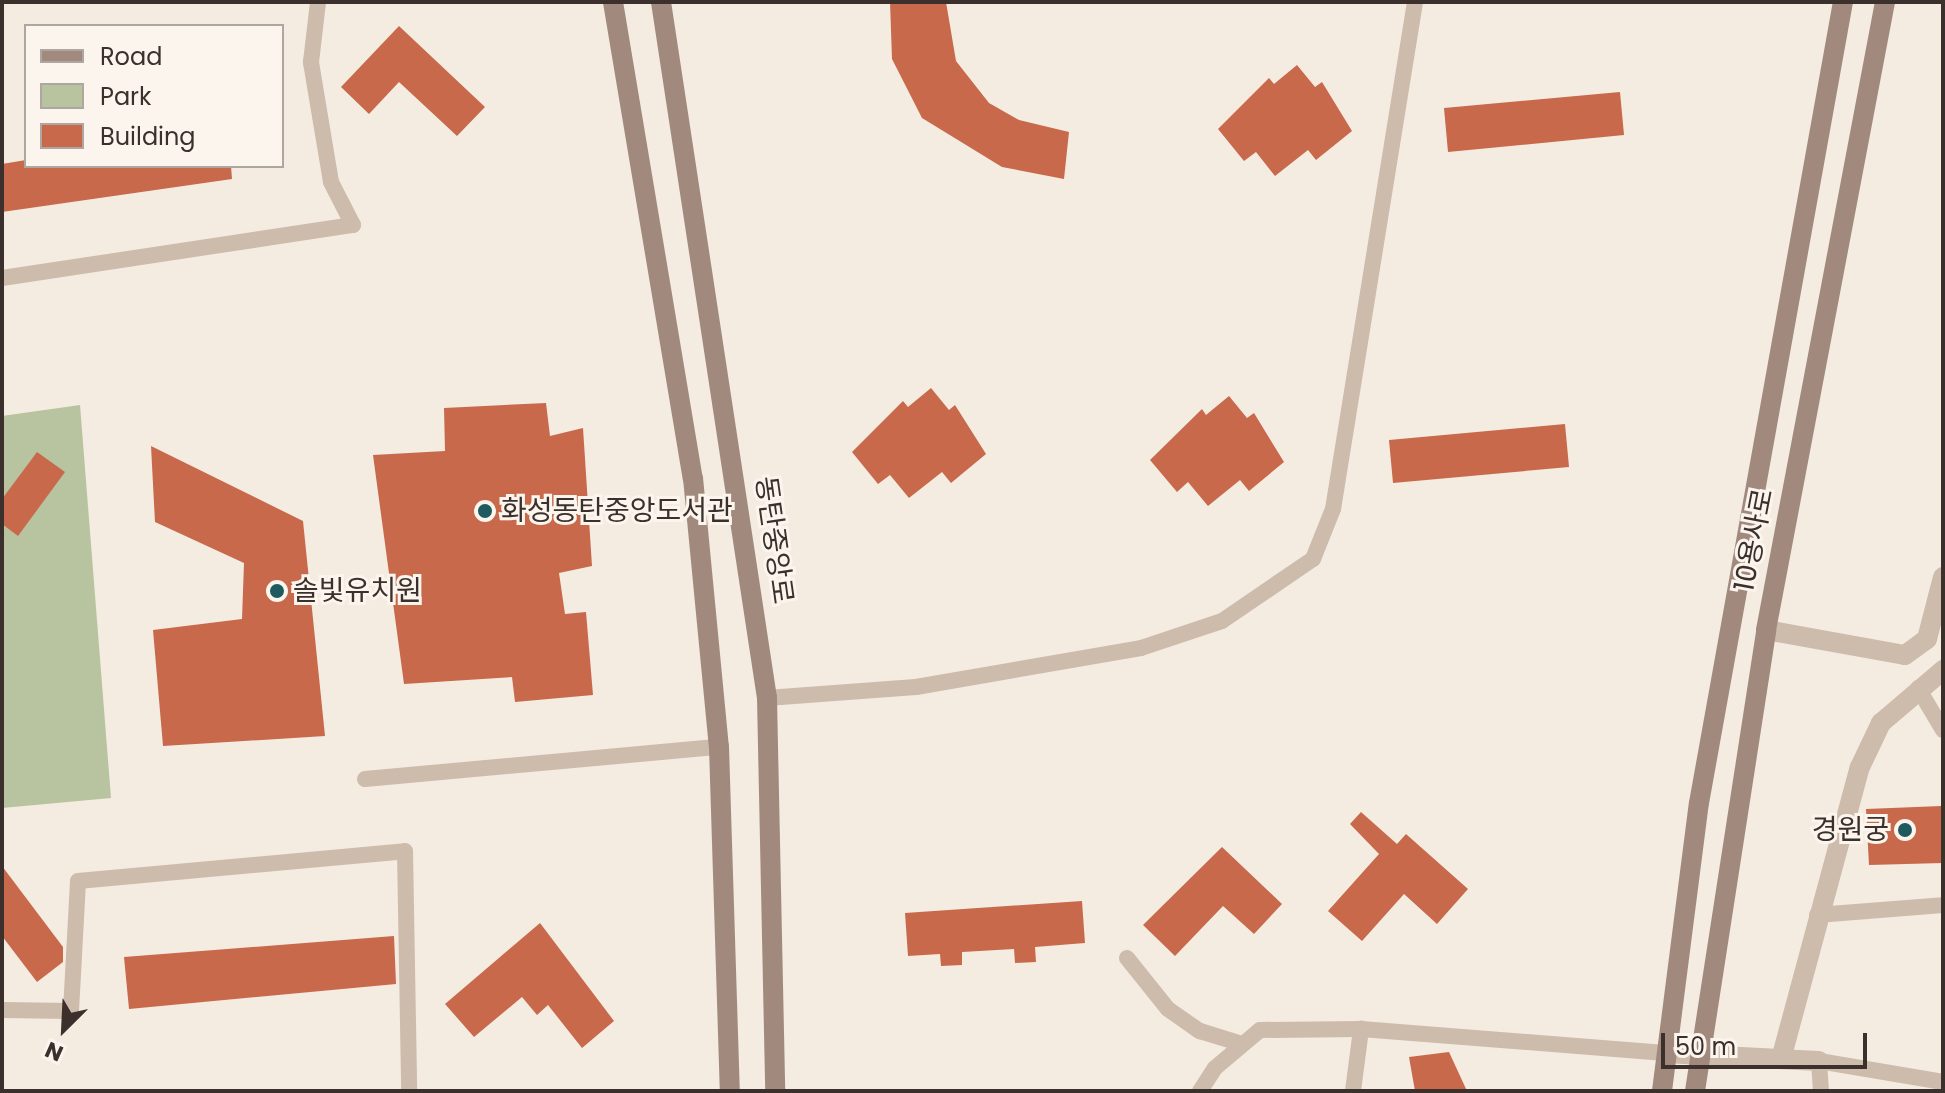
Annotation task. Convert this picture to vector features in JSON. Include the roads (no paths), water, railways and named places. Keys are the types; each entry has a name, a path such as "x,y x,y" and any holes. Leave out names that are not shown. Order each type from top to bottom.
{"street":[{"path":"613,2 693,478 719,747 730,1091"},
{"name":"동탄중앙로","path":"661,2 767,698 775,1091"},
{"name":"10용사로","path":"1662,1091 1699,803 1843,2"},
{"name":"10용사로","path":"1695,1091 1697,1056 1766,630 1885,2"},
{"path":"1766,630 1905,655 1927,639 1942,583"},
{"path":"1781,1059 1817,915 1860,767 1881,723 1918,688 1943,670"},
{"path":"1665,1053 1819,1061"}],"lane":[{"path":"2,278 353,225 331,182 311,62 318,2"},
{"path":"767,698 916,687 1141,648 1222,621 1313,559 1333,509 1415,2"},
{"path":"1918,688 1943,730"},
{"path":"365,779 719,747"},
{"path":"2,1010 71,1011 78,881 405,851 409,1091"},
{"path":"1817,915 1943,905"},
{"path":"1127,958 1168,1009 1200,1031 1239,1043"},
{"path":"1200,1091 1239,1043 1260,1030 1361,1029 1665,1053"},
{"path":"1353,1091 1361,1029"},
{"path":"1821,1091 1819,1061 1943,1082"}],"place":[{"name":"화성동탄중앙도서관","path":"485,511"},
{"name":"솔빛유치원","path":"277,591"},
{"name":"경원궁","path":"1905,830"}]}
